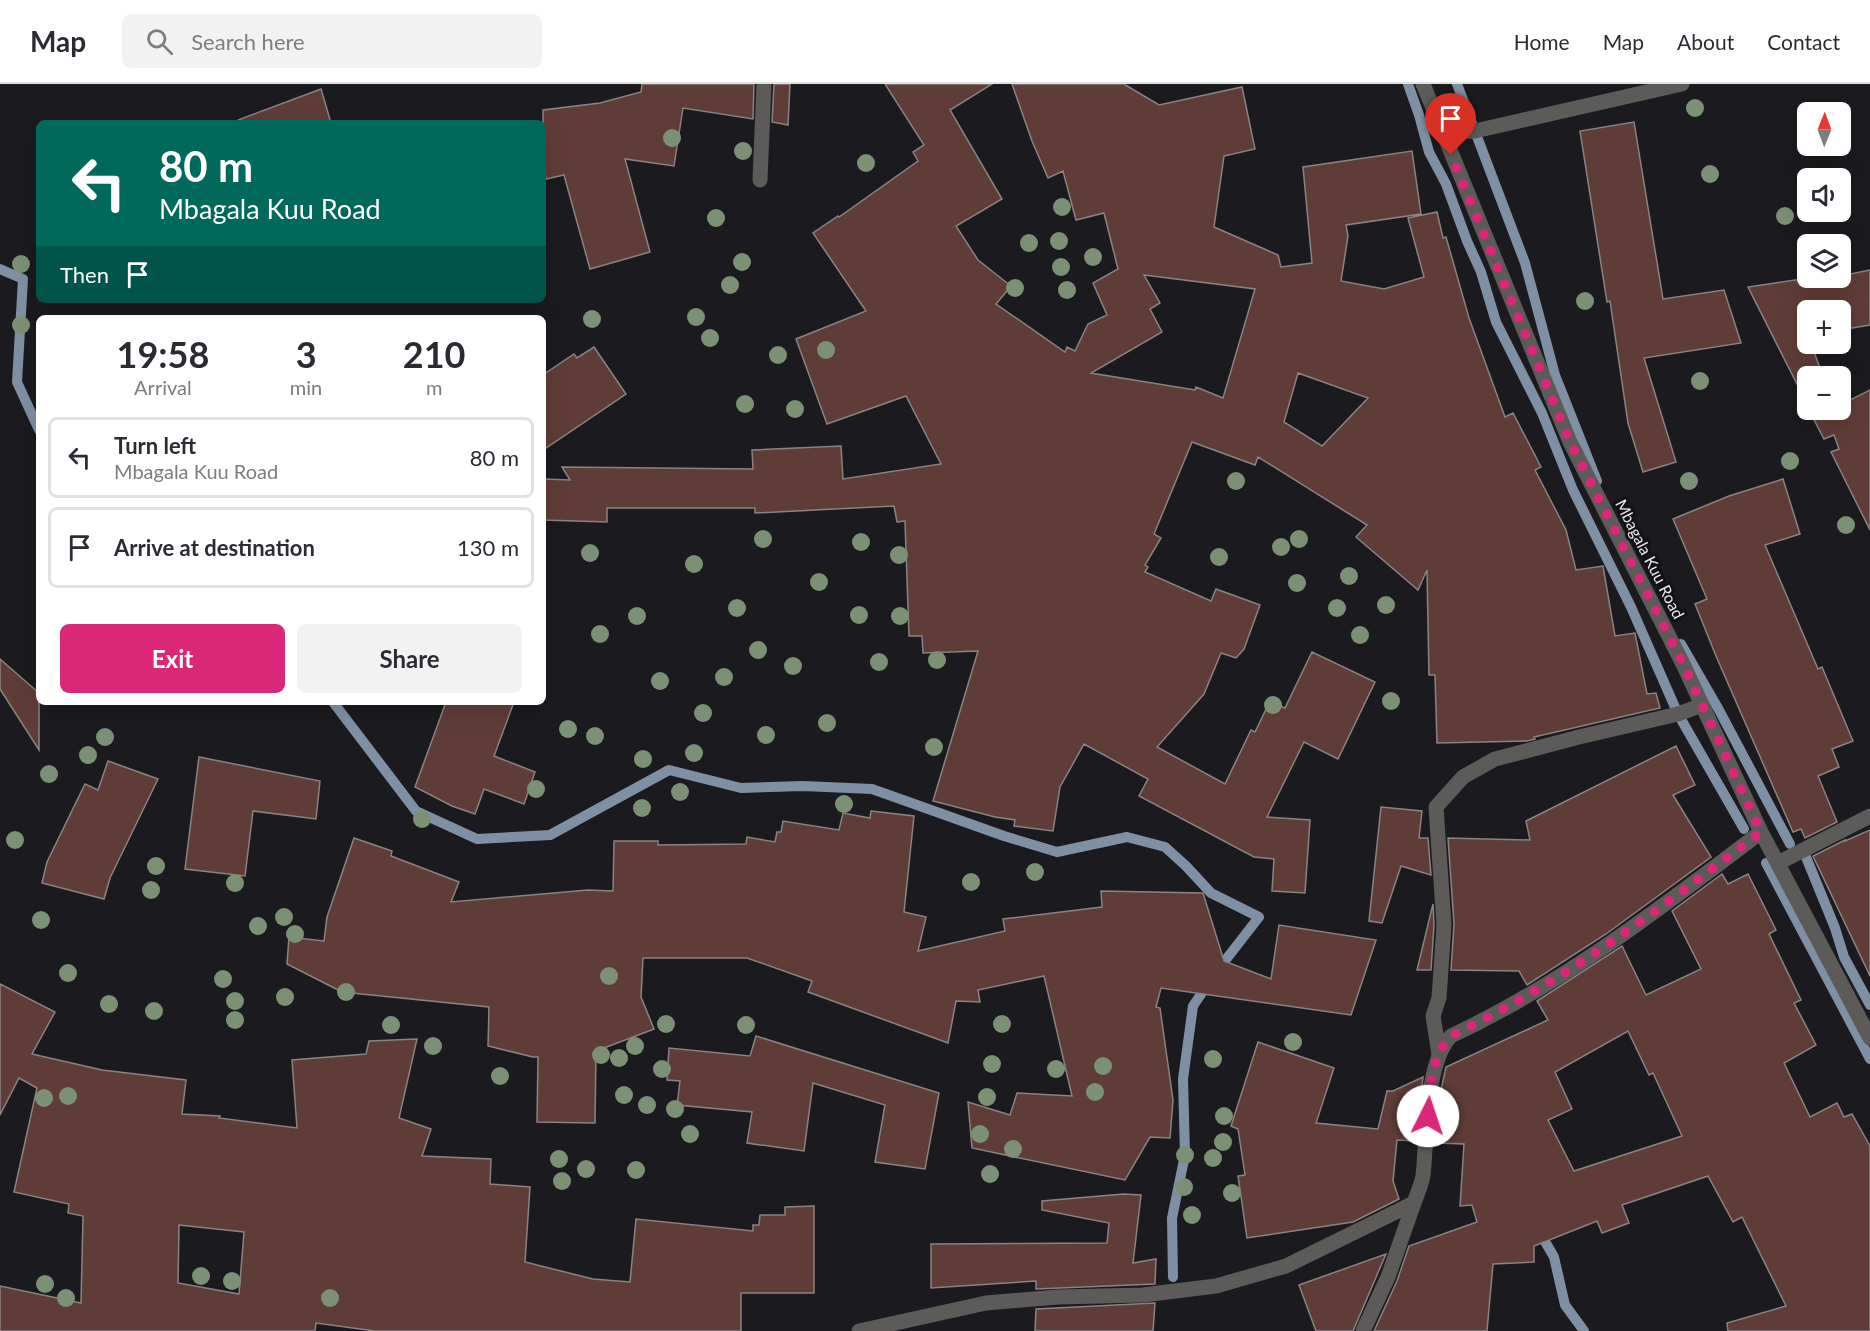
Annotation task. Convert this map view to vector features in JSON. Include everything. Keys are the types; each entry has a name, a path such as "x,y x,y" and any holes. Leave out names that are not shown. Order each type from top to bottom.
{"street":[{"path":"760,180 764,84"},
{"name":"Mbagala Kuu Road","path":"1423,84 1570,442 1683,664 1761,832 1870,1038"},
{"path":"1442,132 1475,130 1682,84"},
{"path":"1439,1054 1433,1016 1439,998 1444,925 1436,807 1440,801 1463,777 1495,759 1678,714 1702,705"},
{"path":"1778,864 1870,816"},
{"path":"1363,1331 1388,1277 1422,1179 1430,1088 1439,1054 1445,1042 1451,1036 1562,976 1607,946 1761,832"},
{"path":"859,1331 986,1303 1058,1297 1143,1295 1216,1286 1286,1266 1414,1203"}],"building":[{"path":"642,84 754,84 753,119 683,108 674,166 625,159 650,252 590,269 564,175 546,179 546,120 543,120 543,110 600,103 641,92"},
{"path":"774,84 790,84 788,125 772,122"},
{"path":"885,84 992,84 950,110 1002,199 956,226 978,260 1011,286 996,304 1065,352 1067,347 1075,351 1088,324 1107,315 1093,283 1118,269 1104,213 1076,220 1063,171 1048,178 1012,84 1124,84 1159,105 1242,87 1255,149 1224,156 1214,227 1278,255 1281,267 1312,263 1303,167 1412,151 1421,214 1346,225 1348,236 1341,281 1384,289 1424,277 1408,218 1437,212 1469,318 1505,417 1513,413 1541,467 1535,470 1566,530 1576,570 1603,566 1615,636 1635,633 1647,694 1656,693 1660,708 1534,737 1535,739 1527,741 1437,743 1435,675 1429,675 1427,570 1418,590 1356,537 1367,525 1258,457 1255,465 1192,442 1154,534 1161,538 1145,565 1148,567 1145,572 1211,601 1216,589 1260,605 1244,649 1236,658 1221,653 1204,694 1157,747 1225,784 1251,730 1255,732 1270,701 1285,708 1312,652 1375,682 1338,759 1304,742 1267,817 1310,820 1305,893 1272,891 1274,859 1254,857 1139,796 1148,779 1084,744 1060,787 1053,831 1014,826 1015,820 933,801 978,651 923,653 922,636 909,636 905,521 897,522 894,506 755,513 755,508 607,508 607,522 546,520 546,479 570,480 562,467 753,469 752,450 841,446 843,479 941,464 906,396 827,424 796,339 866,311 813,233 918,161 913,152 924,145","holes":["1144,275 1255,289 1223,398 1196,387 1195,390 1091,373 1162,332 1150,309 1160,303","1298,373 1368,398 1322,446 1284,422"]},
{"path":"321,89 330,120 238,120"},
{"path":"1634,122 1663,299 1724,290 1741,343 1644,358 1676,462 1643,472 1628,423 1610,301 1607,302 1580,131"},
{"path":"1870,270 1870,325 1851,328 1851,300 1797,300 1797,354 1815,354 1819,366 1797,366 1797,384 1748,287 1797,280 1797,288 1851,288 1851,274"},
{"path":"594,347 626,394 546,448 546,373 574,354 577,358"},
{"path":"1870,390 1870,530 1831,452 1839,449 1834,435 1824,439 1814,420 1851,420 1851,400"},
{"path":"1783,479 1800,534 1765,545 1818,669 1822,667 1853,741 1832,749 1839,767 1818,776 1837,822 1805,838 1801,829 1793,832 1716,656 1695,604 1707,599 1673,519 1729,496"},
{"path":"0,659 36,690 36,705 39,705 39,750 0,689"},
{"path":"445,705 513,705 494,756 535,772 524,804 484,789 475,814 452,806 415,787"},
{"path":"1676,746 1695,785 1673,795 1711,857 1606,934 1527,985 1519,971 1451,970 1454,924 1448,838 1530,840 1526,821"},
{"path":"199,757 320,781 316,819 253,811 245,876 185,869"},
{"path":"108,761 158,779 110,878 104,899 42,883 47,862 85,784 98,790"},
{"path":"1381,807 1422,811 1419,838 1428,838 1431,875 1401,866 1382,923 1369,921"},
{"path":"871,811 914,816 904,912 926,917 918,951 1005,931 1003,919 1102,907 1101,891 1203,893 1224,961 1271,979 1279,925 1376,940 1351,1015 1161,988 1156,1007 1160,1008 1173,1100 1170,1138 1150,1137 1125,1180 972,1148 968,1102 1010,1115 1017,1093 1072,1096 1044,976 978,990 980,1002 956,1001 948,1043 808,992 812,981 747,958 643,958 641,997 654,1029 596,1051 595,1123 537,1122 538,1057 488,1046 489,1007 342,992 287,964 289,937 324,941 327,917 354,838 392,851 391,856 459,882 451,902 588,890 613,891 614,841 658,841 658,845 746,844 747,837 775,842 777,832 781,832 783,821 839,830 843,813 870,818"},
{"path":"1870,830 1870,976 1813,856"},
{"path":"1722,874 1728,884 1748,874 1776,930 1769,934 1801,1000 1794,1003 1816,1045 1784,1063 1810,1117 1837,1103 1844,1117 1852,1114 1870,1146 1870,1331 1728,1331 1727,1323 1786,1306 1742,1217 1733,1222 1708,1176 1622,1205 1629,1223 1602,1233 1597,1221 1534,1246 1534,1262 1493,1264 1487,1331 1374,1331 1397,1281 1409,1246 1477,1222 1472,1205 1460,1206 1464,1144 1435,1143 1438,1103 1446,1067 1548,1020 1537,1001 1622,946 1646,995 1701,969 1672,911","holes":["1628,1031 1649,1075 1653,1073 1682,1136 1574,1171 1548,1120 1572,1109 1555,1072"]},
{"path":"1433,904 1431,970 1417,970"},
{"path":"0,984 55,1012 32,1054 102,1070 186,1080 182,1114 220,1116 219,1118 297,1128 292,1060 366,1054 369,1041 417,1039 399,1118 431,1129 422,1156 491,1159 490,1184 530,1187 525,1262 593,1279 630,1282 636,1219 753,1231 753,1225 759,1225 760,1215 785,1215 785,1207 814,1206 814,1293 741,1293 741,1331 375,1331 316,1323 315,1331 0,1331 0,1286 81,1303 83,1216 68,1213 69,1204 14,1192 37,1088 19,1078 0,1115","holes":["179,1225 244,1232 239,1294 178,1283"]},
{"path":"756,1036 939,1093 925,1169 875,1162 885,1105 813,1083 804,1151 747,1143 752,1112 677,1105 680,1081 667,1080 669,1048 750,1056"},
{"path":"1258,1042 1334,1068 1316,1123 1378,1129 1387,1091 1393,1091 1423,1077 1416,1141 1397,1140 1393,1181 1399,1199 1353,1222 1247,1238 1238,1176 1245,1175 1238,1129 1231,1126"},
{"path":"1124,1194 1141,1195 1133,1263 1156,1259 1155,1284 1036,1289 1036,1281 931,1288 931,1244 1107,1243 1109,1223 1042,1210 1042,1201"},
{"path":"1386,1254 1353,1331 1316,1331 1299,1285"},
{"path":"1155,1303 1153,1331 1035,1331 1036,1309"}],"waterway":[{"path":"1408,84 1429,152 1446,184 1481,272 1496,322 1542,413 1573,490 1631,607 1678,714 1744,829"},
{"path":"1457,84 1525,263 1555,375 1597,481"},
{"path":"0,269 23,279 17,382 36,423"},
{"path":"1681,644 1790,844"},
{"path":"335,705 416,811 477,839 550,835 669,770 741,788 803,786 872,789 1004,836 1057,852 1127,837 1165,847 1211,893 1259,917 1217,971"},
{"path":"1806,857 1835,928 1844,957 1870,1005"},
{"path":"1766,863 1870,1059"},
{"path":"1173,1277 1172,1218 1185,1155 1183,1079 1193,1006 1208,984"},
{"path":"1539,1231 1554,1257 1565,1305 1584,1331"}],"route":[{"path":"1428,1116 1430,1088 1439,1054 1451,1036 1562,976 1666,904 1761,832 1683,664 1570,442 1451,155"}]}
